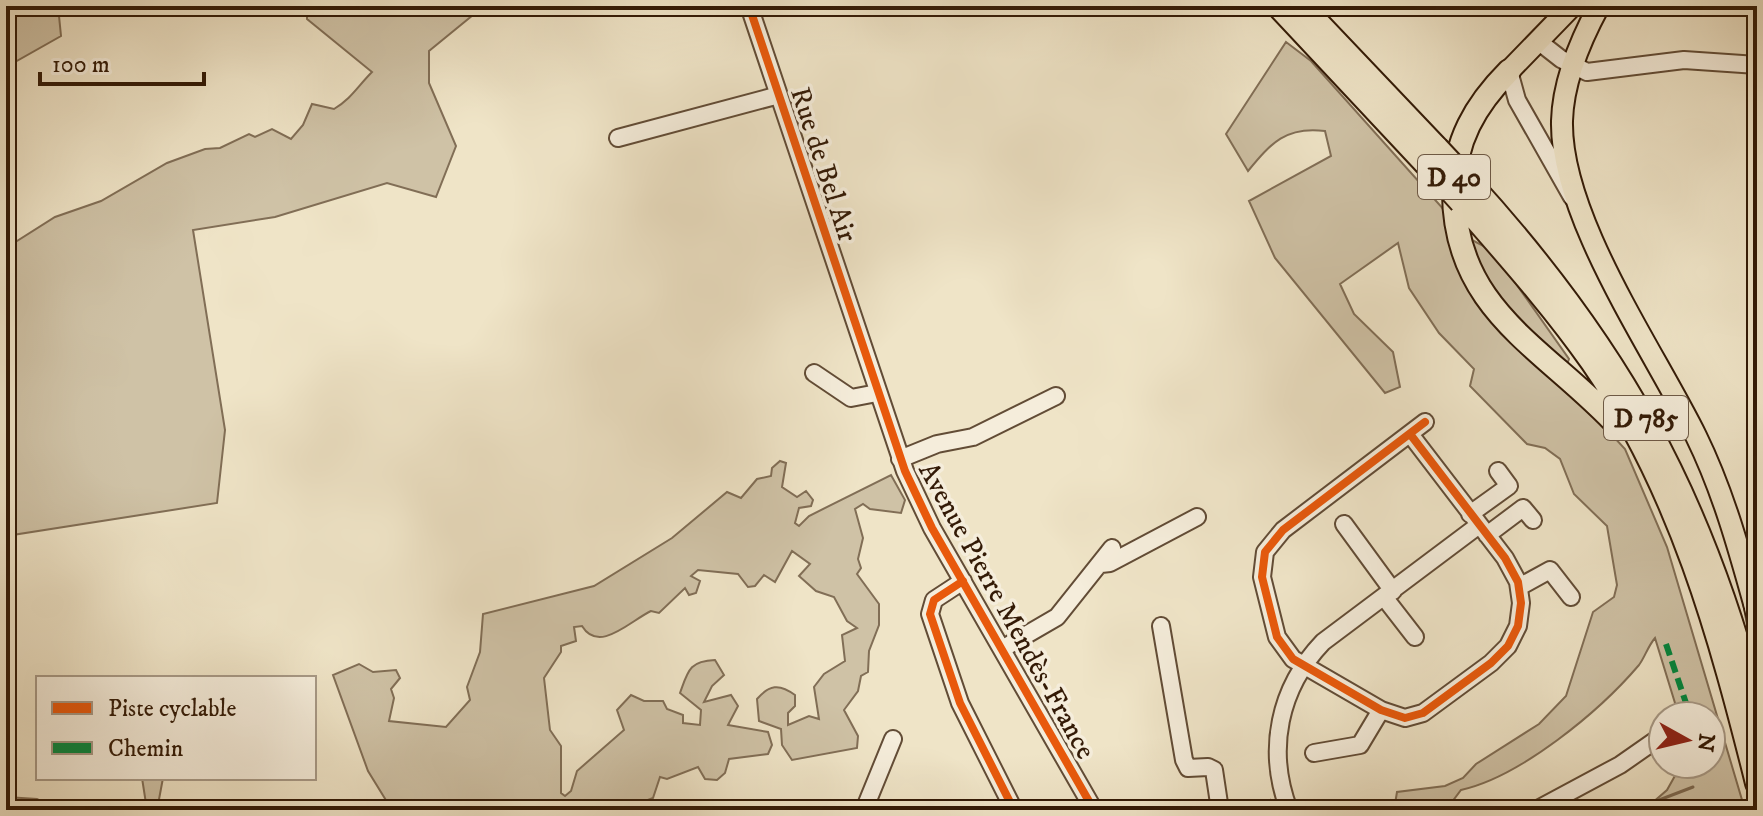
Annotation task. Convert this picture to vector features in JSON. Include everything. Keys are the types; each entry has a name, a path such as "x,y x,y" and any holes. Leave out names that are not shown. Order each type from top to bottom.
{"highway":[{"name":"D 785","path":"1278,6 1461,202 1533,285 1591,361 1647,457 1683,532 1702,586 1757,783"},
{"name":"D 785","path":"1302,6 1467,180 1569,302 1648,422 1704,542 1757,712"},
{"name":"D 40","path":"1509,71 1482,101 1457,152 1454,210 1462,256 1482,293 1510,327 1596,401 1647,457"}],"main road":[{"name":"D 40","path":"1509,71 1572,6"},
{"path":"1599,6 1573,66 1565,94 1562,132 1574,200 1706,457 1736,535 1757,614"}],"street":[{"name":"Rue de Bel Air","path":"749,6 859,337"},
{"path":"1538,41 1573,66 1587,72 1684,60 1757,65"},
{"path":"1509,71 1517,100 1574,200"},
{"path":"618,138 779,95"},
{"name":"Avenue Pierre Mendès-France","path":"859,337 900,459 932,528 1094,810"},
{"path":"814,373 851,398 877,393"},
{"path":"900,459 937,444 973,437 1056,396"},
{"path":"1410,434 1512,568 1519,587 1518,626 1508,646 1423,713 1405,718 1381,710 1303,666 1285,651 1277,637 1262,577 1265,552 1283,530 1425,422"},
{"path":"1265,810 1288,808 1277,762 1278,734 1284,705 1303,666 1323,642 1478,525 1509,486 1498,471"},
{"path":"1478,525 1523,508 1533,520"},
{"path":"1101,564 1110,563 1197,517"},
{"path":"1344,524 1415,637"},
{"path":"1002,649 1057,617 1071,594 1101,564 1112,548"},
{"path":"1519,587 1550,570 1571,597"},
{"path":"963,581 932,602 932,621 960,703 1014,810"},
{"path":"1750,589 1757,629"},
{"path":"1161,626 1184,760 1192,769 1208,767 1214,770 1220,810"},
{"path":"1314,753 1360,745 1381,710"},
{"path":"864,810 893,739"},
{"path":"1536,810 1620,765 1647,746"}],"shaded area":[{"path":"23,6 58,6 61,36 6,67 6,18 25,13"},
{"path":"307,6 484,6 429,51 429,83 456,146 436,197 387,183 275,217 193,230 225,430 217,503 6,536 6,248 55,217 101,201 167,163 272,129 291,139 303,125 312,104 334,109 345,101 372,72 307,19"},
{"path":"1286,42 1311,61 1470,239 1493,251 1569,359 1561,380 1625,449 1667,547 1712,700 1674,700 1655,638 1639,665 1581,722 1508,772 1461,790 1449,806 1461,810 1394,810 1397,792 1445,786 1463,778 1476,764 1539,724 1566,696 1593,612 1614,597 1617,585 1607,526 1574,494 1560,459 1545,448 1527,444 1470,386 1474,369 1439,333 1409,288 1398,243 1340,284 1354,314 1393,352 1400,387 1385,393 1275,258 1249,201 1331,156 1325,131 1300,131 1280,139 1248,171 1226,134"},
{"path":"780,461 786,463 782,487 797,497 806,491 813,500 811,506 799,508 795,523 799,526 809,516 891,475 905,500 901,513 870,509 863,504 855,509 863,538 858,559 861,568 857,574 879,604 879,625 869,651 868,672 861,676 858,691 844,710 858,736 857,748 792,760 782,745 781,729 759,721 757,699 774,687 795,695 795,706 788,713 788,725 809,716 819,719 814,687 824,674 845,661 842,635 857,628 847,621 834,597 816,591 799,576 810,564 792,551 775,582 764,575 755,586 748,587 738,574 698,570 691,576 700,581 696,593 689,595 685,588 659,613 651,611 606,636 597,637 582,626 574,627 576,641 561,646 561,652 544,678 550,730 561,746 561,793 565,796 571,791 577,771 624,730 617,710 631,695 644,701 663,701 667,709 683,715 683,723 700,725 701,710 680,693 691,669 700,662 715,660 724,675 712,686 704,702 731,695 738,706 728,725 768,732 772,745 768,754 729,759 725,773 717,780 705,779 698,767 667,779 660,777 653,798 622,810 392,810 368,771 333,675 359,664 373,672 396,670 400,678 391,689 394,698 389,721 446,727 470,700 467,687 480,652 483,614 594,586 672,538 727,492 741,498 757,479 771,476 772,468"},
{"path":"1727,749 1745,810 1644,810 1667,790 1673,780 1727,780"},
{"path":"142,780 163,780 157,810 147,810"},
{"path":"6,797 37,799 57,810 6,810"}],"waterway":[{"path":"1633,810 1693,787"}],"marked path":[{"path":"1666,644 1685,700"}],"cycle path":[{"path":"749,6 905,471 932,528 1094,810"},
{"path":"1410,434 1505,558 1518,582 1521,603 1518,626 1508,646 1491,663 1423,713 1405,718 1381,710 1293,659 1277,637 1262,577 1265,552 1283,530 1425,422"},
{"path":"963,581 934,600 930,614 960,703 1014,810"}]}
